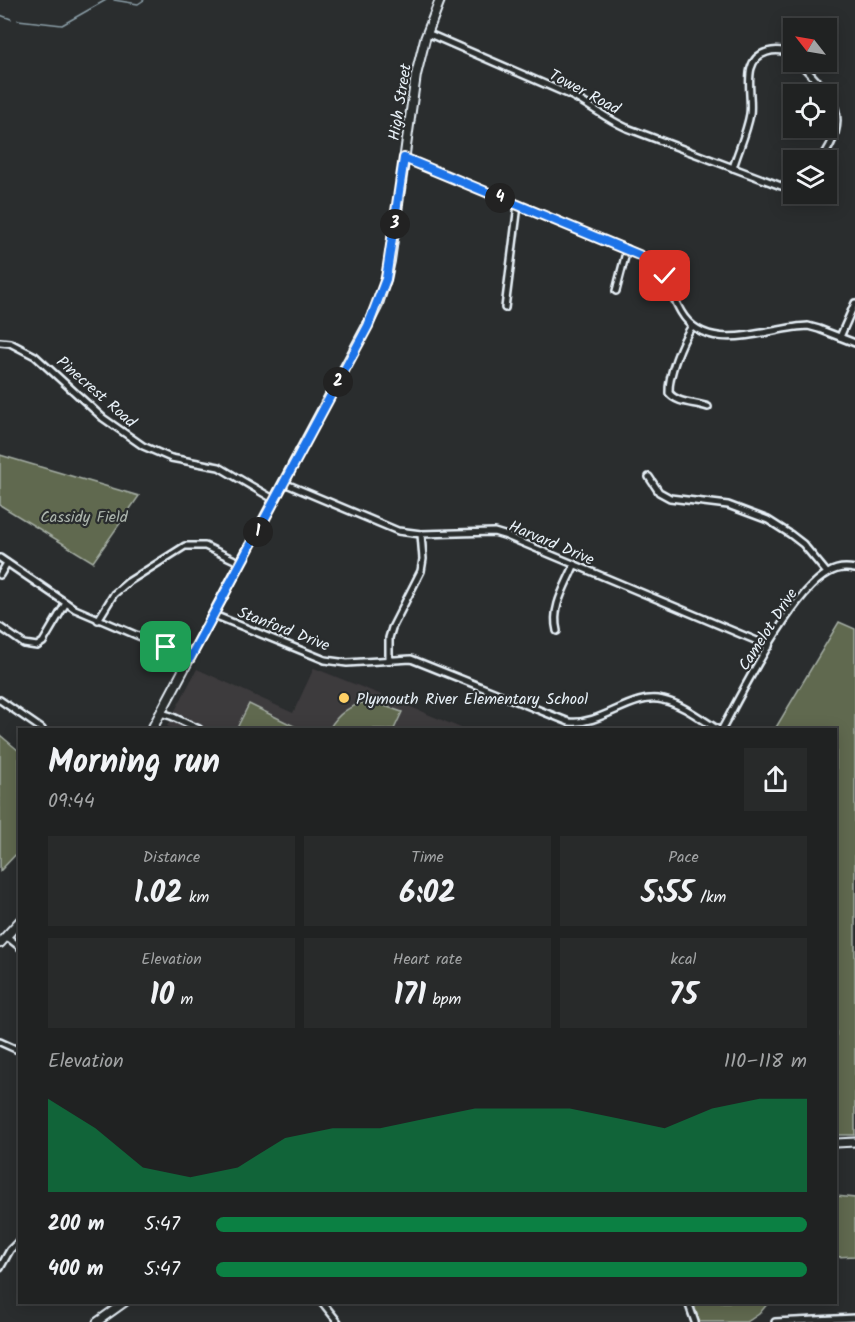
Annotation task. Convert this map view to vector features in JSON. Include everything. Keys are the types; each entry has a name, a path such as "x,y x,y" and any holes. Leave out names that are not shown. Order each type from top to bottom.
{"main road":[{"name":"High Street","path":"153,728 368,326 380,298 393,241 416,75 440,0"},
{"path":"0,943 18,923"}],"street":[{"name":"Tower Road","path":"428,33 570,95 584,102 608,120 783,186"},
{"path":"732,168 750,114 749,73 752,65 761,54 768,51 783,51"},
{"path":"808,72 829,94 836,112 836,131 828,150"},
{"path":"404,158 646,258 665,276 682,314 692,326 705,333 722,337 740,336 808,327 855,343"},
{"path":"505,308 518,205"},
{"path":"616,291 627,249"},
{"path":"840,337 855,303"},
{"path":"692,326 672,376 669,393 677,399 708,408"},
{"name":"Pinecrest Road","path":"0,342 10,343 35,356 103,418 143,446 171,458 219,467 275,500"},
{"path":"649,477 658,492 670,498 728,506 768,519 803,544 827,573 843,568 855,569"},
{"name":"Harvard Drive","path":"284,483 384,526 407,533 494,532 769,646"},
{"path":"389,659 389,638 392,628 421,571 423,559 421,534"},
{"path":"98,620 114,594 184,546 205,546 241,563"},
{"path":"0,558 66,603 98,620 190,658"},
{"path":"0,575 7,563"},
{"path":"557,631 555,610 574,566"},
{"name":"Camelot Drive","path":"720,728 769,646 811,587 827,573"},
{"path":"0,627 24,644 37,646 42,642 66,603"},
{"name":"Stanford Drive","path":"214,615 325,660 347,663 411,659 568,722 588,722 640,701 655,699 671,702 717,728"},
{"path":"0,700 41,728"},
{"path":"161,713 197,728"},
{"path":"6,936 18,945"},
{"path":"0,1042 18,1051"},
{"path":"837,1143 855,1142"},
{"path":"0,1268 10,1250 18,1242"},
{"path":"97,1322 122,1304"},
{"path":"324,1304 338,1322"},
{"path":"689,1304 694,1322"},
{"path":"776,1322 855,1318"}],"shaded area":[{"name":"Plymouth River Elementary School","path":"314,668 461,728 171,728 167,726 197,669 293,713"}],"green space":[{"name":"Cassidy Field","path":"0,455 139,496 93,562 0,505"},
{"path":"839,622 855,629 855,1135 837,1135 837,728 776,728"},
{"path":"367,702 376,703 402,712 394,728 330,728 345,711"},
{"path":"249,704 298,728 237,728"},
{"path":"0,735 18,750 18,852 0,871"},
{"path":"837,1196 855,1198 855,1256 837,1257"},
{"path":"694,1304 767,1304 759,1314 747,1322 699,1322"}],"waterway":[{"path":"18,20 62,25 106,0"},
{"path":"114,0 138,4 144,0"},
{"path":"0,15 11,19"}],"place":[{"name":"Plymouth River Elementary School","path":"344,698"}],"route":[{"path":"166,647 190,658 368,326 386,279 404,158 616,244 646,258 665,276"}]}
